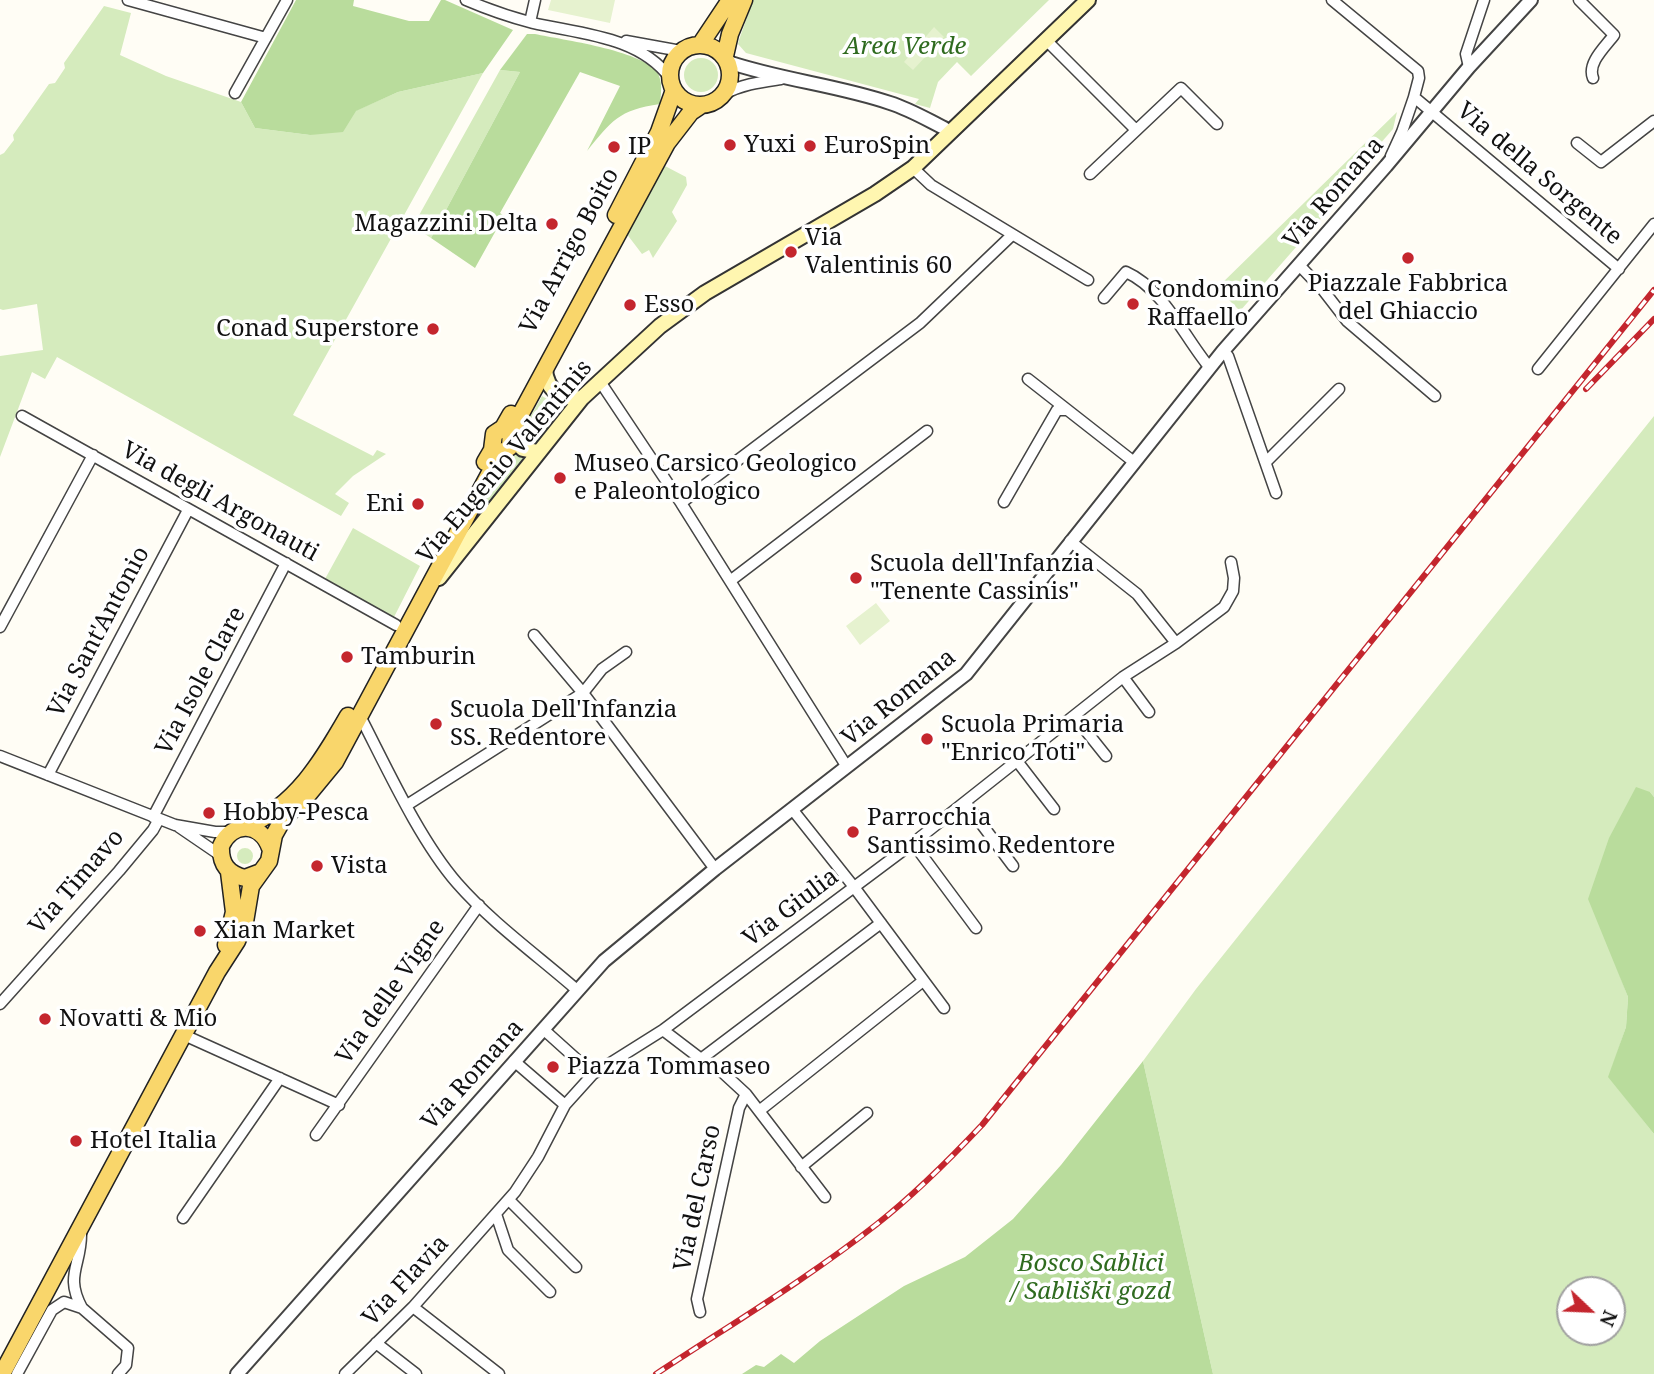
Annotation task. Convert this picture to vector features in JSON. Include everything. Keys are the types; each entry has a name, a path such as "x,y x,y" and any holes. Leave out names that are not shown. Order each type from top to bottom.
{"main road":[{"path":"700,45 730,0"},
{"path":"724,94 730,82 726,59 730,34 744,0"},
{"name":"Via Eugenio Valentinis","path":"238,829 261,821 300,790 317,768 396,625 599,380 660,326 705,293 874,194 913,168 1088,0"},
{"path":"681,51 700,45 711,46 726,59"},
{"name":"Via Arrigo Boito","path":"504,440 668,111 673,63 681,51"},
{"path":"672,84 687,103 700,106"},
{"name":"Via Arrigo Boito","path":"416,599 545,370 667,143 691,112 700,106 713,103 724,94"},
{"path":"545,370 547,383 556,393 567,398 582,398"},
{"path":"504,440 523,449 538,452"},
{"name":"Via Eugenio Valentinis","path":"270,848 284,819 335,762 416,599"},
{"path":"2,1374 217,972 237,941 245,922 251,886 269,861 270,848 264,835 258,831 238,829 224,838 220,855"},
{"name":"Via Timavo","path":"220,855 229,872"},
{"path":"229,872 245,878 261,872"},
{"path":"217,972 233,921 233,895 229,872"}],"street":[{"path":"128,0 266,38"},
{"path":"235,93 288,0"},
{"path":"466,0 530,22 618,42 657,61 672,84"},
{"path":"530,22 535,0"},
{"path":"1332,0 1418,71 1414,97 1386,166"},
{"path":"1469,67 1466,54 1484,0"},
{"name":"Via Romana","path":"237,1374 604,961 715,869 966,674 1223,351 1469,67 1531,0"},
{"path":"1579,0 1614,35 1592,64 1590,72 1593,78"},
{"path":"1046,40 1136,130"},
{"path":"618,42 627,41 681,51"},
{"path":"726,59 788,78 889,103 944,128 949,134"},
{"path":"724,94 758,82 788,78"},
{"path":"1090,174 1181,88 1217,124"},
{"name":"Via della Sorgente","path":"1414,97 1619,269"},
{"path":"1577,143 1601,162 1654,121"},
{"path":"913,168 932,185 1088,280"},
{"path":"1538,369 1654,224"},
{"path":"681,503 920,323 1012,235"},
{"path":"1298,265 1323,290 1347,321 1435,396"},
{"path":"1104,298 1126,272 1133,275 1157,295 1210,368"},
{"path":"1223,351 1228,356 1276,493"},
{"path":"1028,379 1134,462"},
{"path":"599,380 681,503 846,767"},
{"path":"1266,462 1339,389"},
{"path":"1004,502 1057,410 1067,410"},
{"name":"Via degli Argonauti","path":"22,416 396,625"},
{"path":"730,581 927,431"},
{"path":"0,627 93,454"},
{"name":"Via Sant'Antonio","path":"48,775 188,510"},
{"path":"1070,541 1137,594 1176,643"},
{"name":"Via Giulia","path":"593,1074 663,1030 913,843 1123,677 1176,643 1224,607 1231,599 1234,578 1231,562"},
{"name":"Via Isole Clare","path":"156,818 286,564"},
{"path":"534,635 583,693 715,869"},
{"path":"407,804 583,693 602,669 626,652"},
{"path":"1123,677 1149,712"},
{"path":"360,716 443,865 479,905 577,990"},
{"path":"1074,716 1106,756"},
{"name":"Via Timavo","path":"0,756 175,825 215,832 238,829"},
{"path":"1017,761 1054,809"},
{"path":"965,802 1013,866"},
{"path":"792,809 944,1008"},
{"name":"Via Timavo","path":"0,1004 119,871 153,830 156,818"},
{"name":"Via Timavo","path":"175,825 220,855"},
{"path":"913,843 975,928"},
{"name":"Via delle Vigne","path":"316,1135 479,905"},
{"path":"701,1059 881,923"},
{"path":"759,1111 923,981"},
{"path":"514,1061 565,1105 593,1074 543,1029"},
{"path":"663,1030 720,1070 746,1094 825,1197"},
{"path":"184,1035 338,1105"},
{"path":"183,1217 280,1078"},
{"name":"Via del Carso","path":"700,1312 697,1299 739,1108 746,1094"},
{"name":"Via Flavia","path":"345,1374 413,1307 509,1200 538,1157 565,1105"},
{"path":"801,1167 867,1113"},
{"path":"509,1200 576,1267"},
{"path":"496,1214 509,1250 550,1292"},
{"path":"81,1230 81,1251 73,1285 82,1308"},
{"path":"18,1374 52,1310 64,1303 82,1308 128,1348 126,1365 118,1374"},
{"path":"413,1307 499,1374"},
{"path":"376,1343 416,1374"}],"green space":[{"path":"296,0 354,0 353,6 409,21 429,21 441,0 445,0 513,30 483,73 398,92 356,111 343,132 310,135 255,128 241,102"},
{"path":"551,0 615,0 610,23 548,10"},
{"name":"Area Verde","path":"753,0 1049,0 971,76 957,62 938,82 930,108 915,104 919,99 746,53 738,44"},
{"path":"104,6 131,13 120,55 166,76 241,102 255,128 310,135 398,92 483,73 293,415 373,456 377,450 386,454 353,476 335,494 349,503 341,516 57,357 45,379 32,372 0,457 0,356 43,350 37,304 0,309 0,155 14,140 13,135 49,84 55,83 65,68 64,63"},
{"path":"934,27 944,37 913,70 904,62"},
{"path":"527,34 600,47 648,64 660,79 660,104 634,110 617,119 587,151 620,86 580,72 500,213 504,216 475,268 431,238 520,72 500,70"},
{"path":"701,58 713,63 718,75 713,87 701,92 689,87 684,75 689,63"},
{"path":"500,70 520,72 431,238 413,226"},
{"path":"1397,112 1393,129 1379,145 1382,149 1240,311 1217,288"},
{"path":"665,166 686,177 687,185 672,212 677,221 653,258 649,250 642,254 626,233"},
{"path":"542,396 564,406 534,446 519,440"},
{"path":"1654,416 1654,797 1650,792 1615,963 1628,997 1626,1027 1609,1077 1654,1134 1654,1374 1213,1374 1143,1061 1196,989"},
{"path":"514,450 525,457 481,513 479,512 507,458"},
{"path":"353,528 420,566 393,619 325,579"},
{"path":"876,603 890,621 860,645 846,626"},
{"path":"1636,787 1650,792 1654,797 1654,1134 1608,1077 1626,1027 1628,997 1588,899 1609,838"},
{"path":"245,848 251,850 251,862 245,864 239,862 237,856 239,850"},
{"name":"Bosco Sablici / Sabliški gozd","path":"1143,1061 1213,1374 742,1374 756,1365 764,1367 781,1354 794,1363 820,1341 904,1286 965,1257 1013,1219 1061,1165"}],"railway":[{"path":"656,1374 796,1283 877,1224 905,1201 982,1125 1654,290"},
{"path":"1586,389 1654,319"}],"place":[{"name":"Yuxi","path":"730,145"},
{"name":"EuroSpin","path":"810,146"},
{"name":"IP","path":"614,147"},
{"name":"Magazzini Delta","path":"552,224"},
{"name":"Via Valentinis 60","path":"791,252"},
{"name":"Piazzale Fabbrica del Ghiaccio","path":"1408,258"},
{"name":"Condomino Raffaello","path":"1133,304"},
{"name":"Esso","path":"630,305"},
{"name":"Conad Superstore","path":"433,329"},
{"name":"Museo Carsico Geologico e Paleontologico","path":"560,478"},
{"name":"Eni","path":"418,504"},
{"name":"Scuola dell'Infanzia \"Tenente Cassinis\"","path":"856,578"},
{"name":"Tamburin","path":"347,657"},
{"name":"Scuola Dell'Infanzia SS. Redentore","path":"436,724"},
{"name":"Scuola Primaria \"Enrico Toti\"","path":"927,739"},
{"name":"Hobby-Pesca","path":"209,813"},
{"name":"Parrocchia Santissimo Redentore","path":"853,832"},
{"name":"Vista","path":"317,866"},
{"name":"Xian Market","path":"200,931"},
{"name":"Novatti & Mio","path":"45,1019"},
{"name":"Piazza Tommaseo","path":"553,1067"},
{"name":"Hotel Italia","path":"76,1141"}]}
